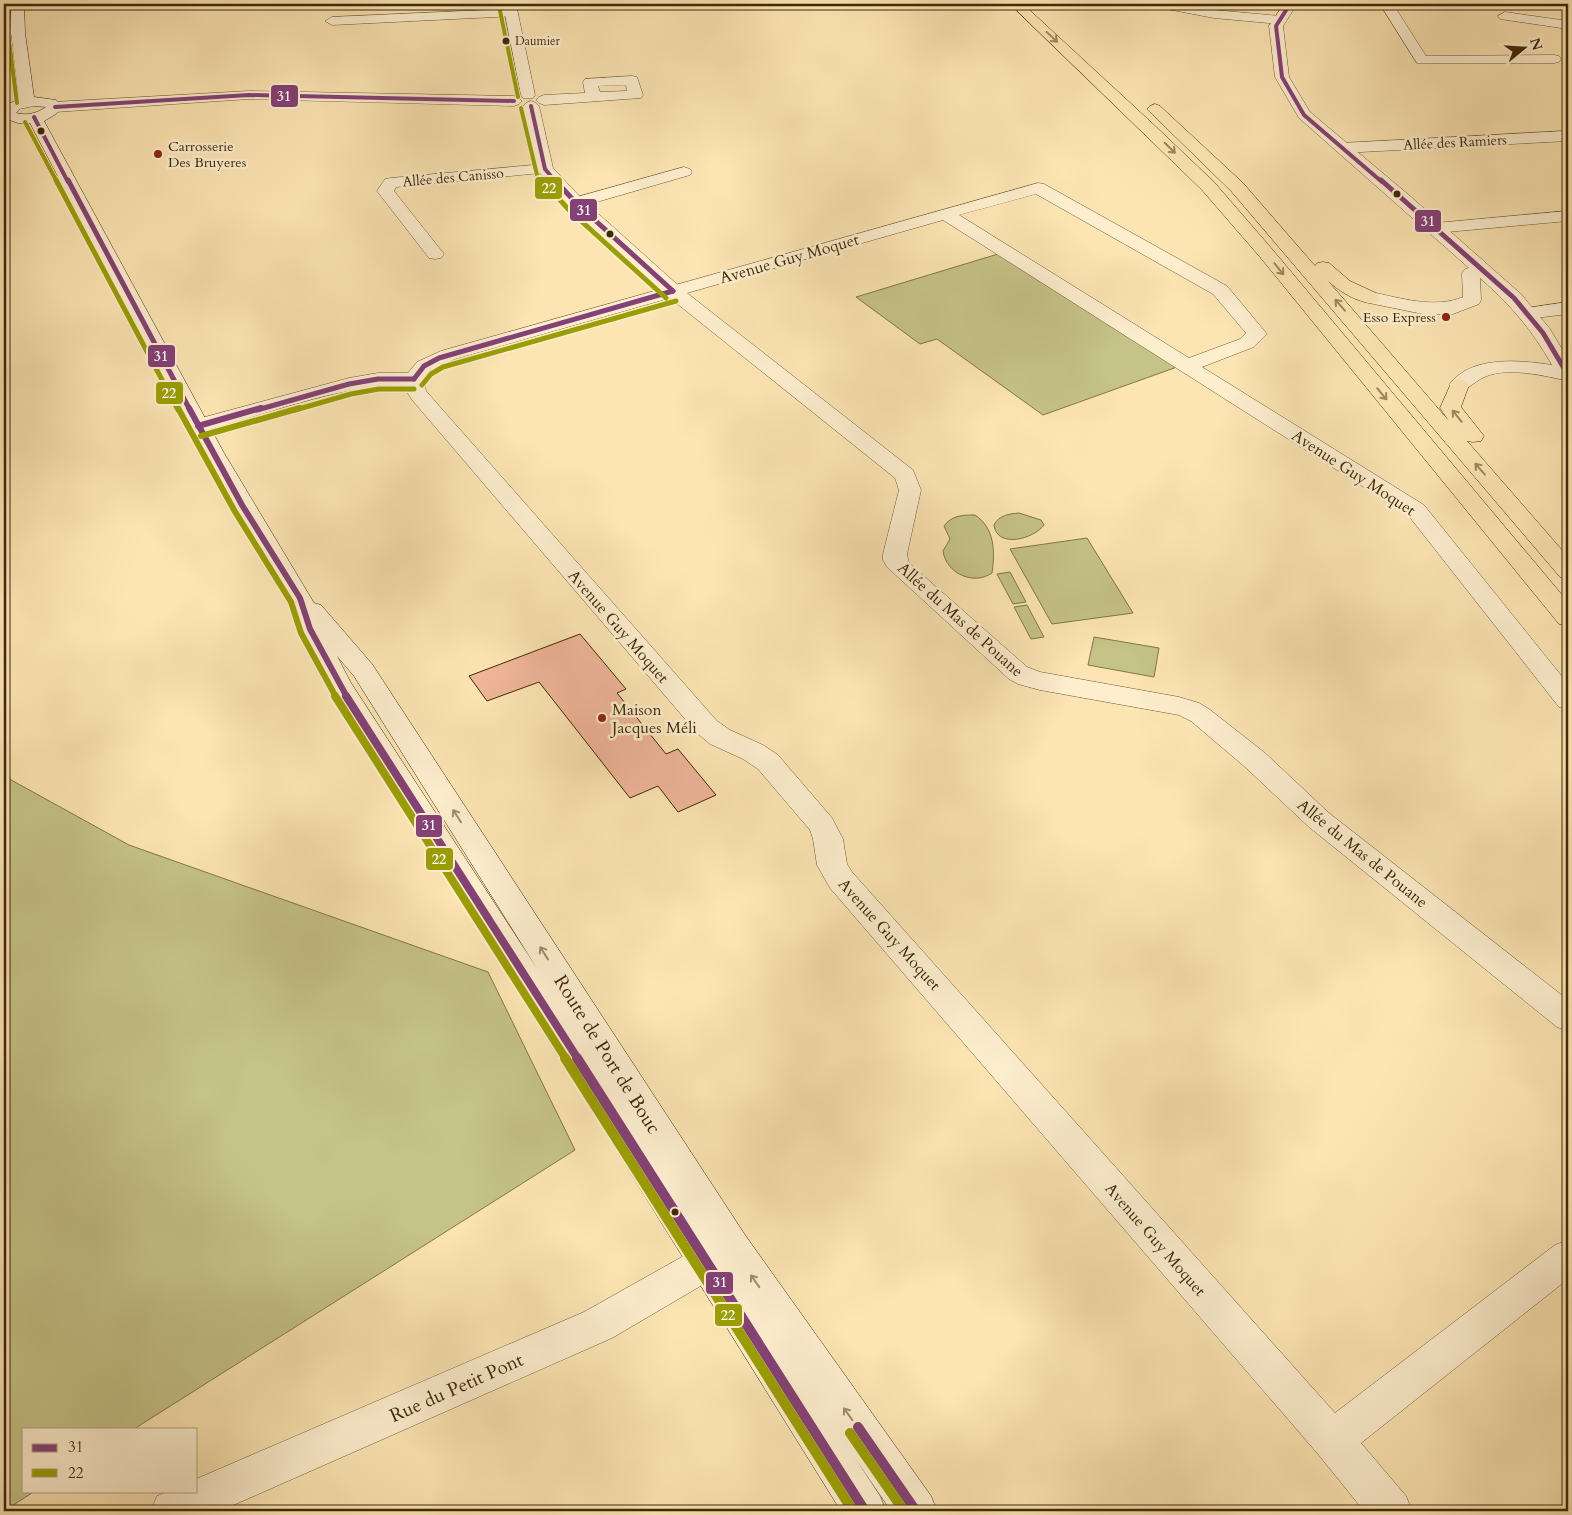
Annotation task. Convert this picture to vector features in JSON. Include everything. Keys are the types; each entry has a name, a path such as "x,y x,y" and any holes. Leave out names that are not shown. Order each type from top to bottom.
{"highway":[{"path":"1016,4 1208,186 1266,253 1568,618"},
{"path":"1037,4 1187,138 1237,187 1562,564"},
{"path":"1237,187 1261,204 1343,286 1371,298"},
{"path":"1459,385 1450,408 1496,464 1562,564"}],"street":[{"name":"Route de Port de Bouc","path":"16,4 18,33 31,110 198,426 242,505 300,598 326,625 363,670 719,1255 866,1511"},
{"path":"1168,4 1214,14 1280,20"},
{"path":"1290,4 1276,26 1282,77 1304,115 1436,228 1514,298 1543,332 1568,374"},
{"path":"1387,4 1422,60 1554,59"},
{"path":"332,21 510,8 545,169 576,204 672,291"},
{"path":"1506,15 1568,25"},
{"path":"7,114 15,106 48,113 55,107 249,95 529,101 594,97"},
{"name":"Allée des Ramiers","path":"1342,148 1568,136"},
{"name":"Allée des Canisso","path":"435,254 385,191 391,183 545,169"},
{"path":"576,204 684,172"},
{"name":"Avenue Guy Moquet","path":"1188,366 1247,343 1257,334 1220,290 1038,188 439,358 424,366 414,379 414,385 420,397 707,727 720,737 753,752 768,762 826,832 832,865 841,880 938,988 1332,1440 1391,1511"},
{"name":"Avenue Guy Moquet","path":"945,214 1416,510 1568,701"},
{"path":"1436,228 1568,216"},
{"path":"1371,298 1422,308 1453,308 1472,300 1471,273 1484,270"},
{"name":"Allée du Mas de Pouane","path":"672,291 904,475 910,490 895,560 900,567 1018,673 1027,678 1040,681 1179,706 1190,709 1200,715 1256,760 1319,820 1568,1018"},
{"path":"1527,314 1568,308"},
{"path":"1459,385 1482,370 1522,366 1568,374"},
{"path":"198,426 349,384 378,379 414,379"},
{"name":"Route de Port de Bouc","path":"719,1255 916,1511"},
{"name":"Rue du Petit Pont","path":"172,1511 598,1326 719,1255"},
{"path":"1332,1440 1568,1257"}],"shaded area":[{"path":"998,254 1177,367 1043,415 937,339 920,344 856,297"},
{"path":"1019,513 1041,520 1044,525 1039,530 1025,537 1009,539 1002,537 994,525 996,522 1005,516"},
{"path":"975,515 982,520 990,534 993,549 992,573 985,577 969,578 955,571 945,559 943,551 950,539 944,526 947,522 958,516"},
{"path":"1087,538 1133,613 1052,624 1010,549"},
{"path":"1010,572 1026,602 1013,604 997,574"},
{"path":"1027,605 1044,637 1031,639 1014,607"},
{"path":"1094,637 1159,648 1154,677 1088,665"},
{"path":"4,776 129,845 488,972 575,1150 136,1428 22,1428 22,1492 33,1492 4,1511"}],"building":[{"name":"Maison Jacques Méli","path":"580,634 626,689 617,693 666,754 678,749 716,795 678,812 658,786 630,798 539,682 487,701 469,676"}],"transit line":[{"name":"22","path":"7,4 8,34 17,103"},
{"name":"31","path":"1290,4 1276,26 1282,77 1304,115 1404,200 1514,298 1543,333 1568,375"},
{"name":"22","path":"499,6 518,97"},
{"name":"31","path":"55,107 249,95 514,101"},
{"name":"31","path":"531,106 545,169 576,203 673,291"},
{"name":"22","path":"521,108 537,175 569,210 666,298"},
{"name":"31","path":"34,117 213,453 242,505 300,598 310,629 339,684 865,1511"},
{"name":"22","path":"25,122 204,458 291,602 301,633 331,689 853,1511"},
{"name":"31","path":"414,379 424,366 439,358 673,291"},
{"name":"22","path":"422,385 431,374 443,367 676,301"},
{"name":"31","path":"198,426 349,384 378,379 414,379"},
{"name":"22","path":"201,436 351,394 379,389 414,389"},
{"name":"31","path":"858,1427 916,1511"},
{"name":"22","path":"850,1433 904,1511"}],"place":[{"name":"Daumier","path":"506,41"},
{"name":"Carrosserie Des Bruyeres","path":"158,154"},
{"name":"Esso Express","path":"1446,317"},
{"name":"Maison Jacques Méli","path":"602,718"}]}
